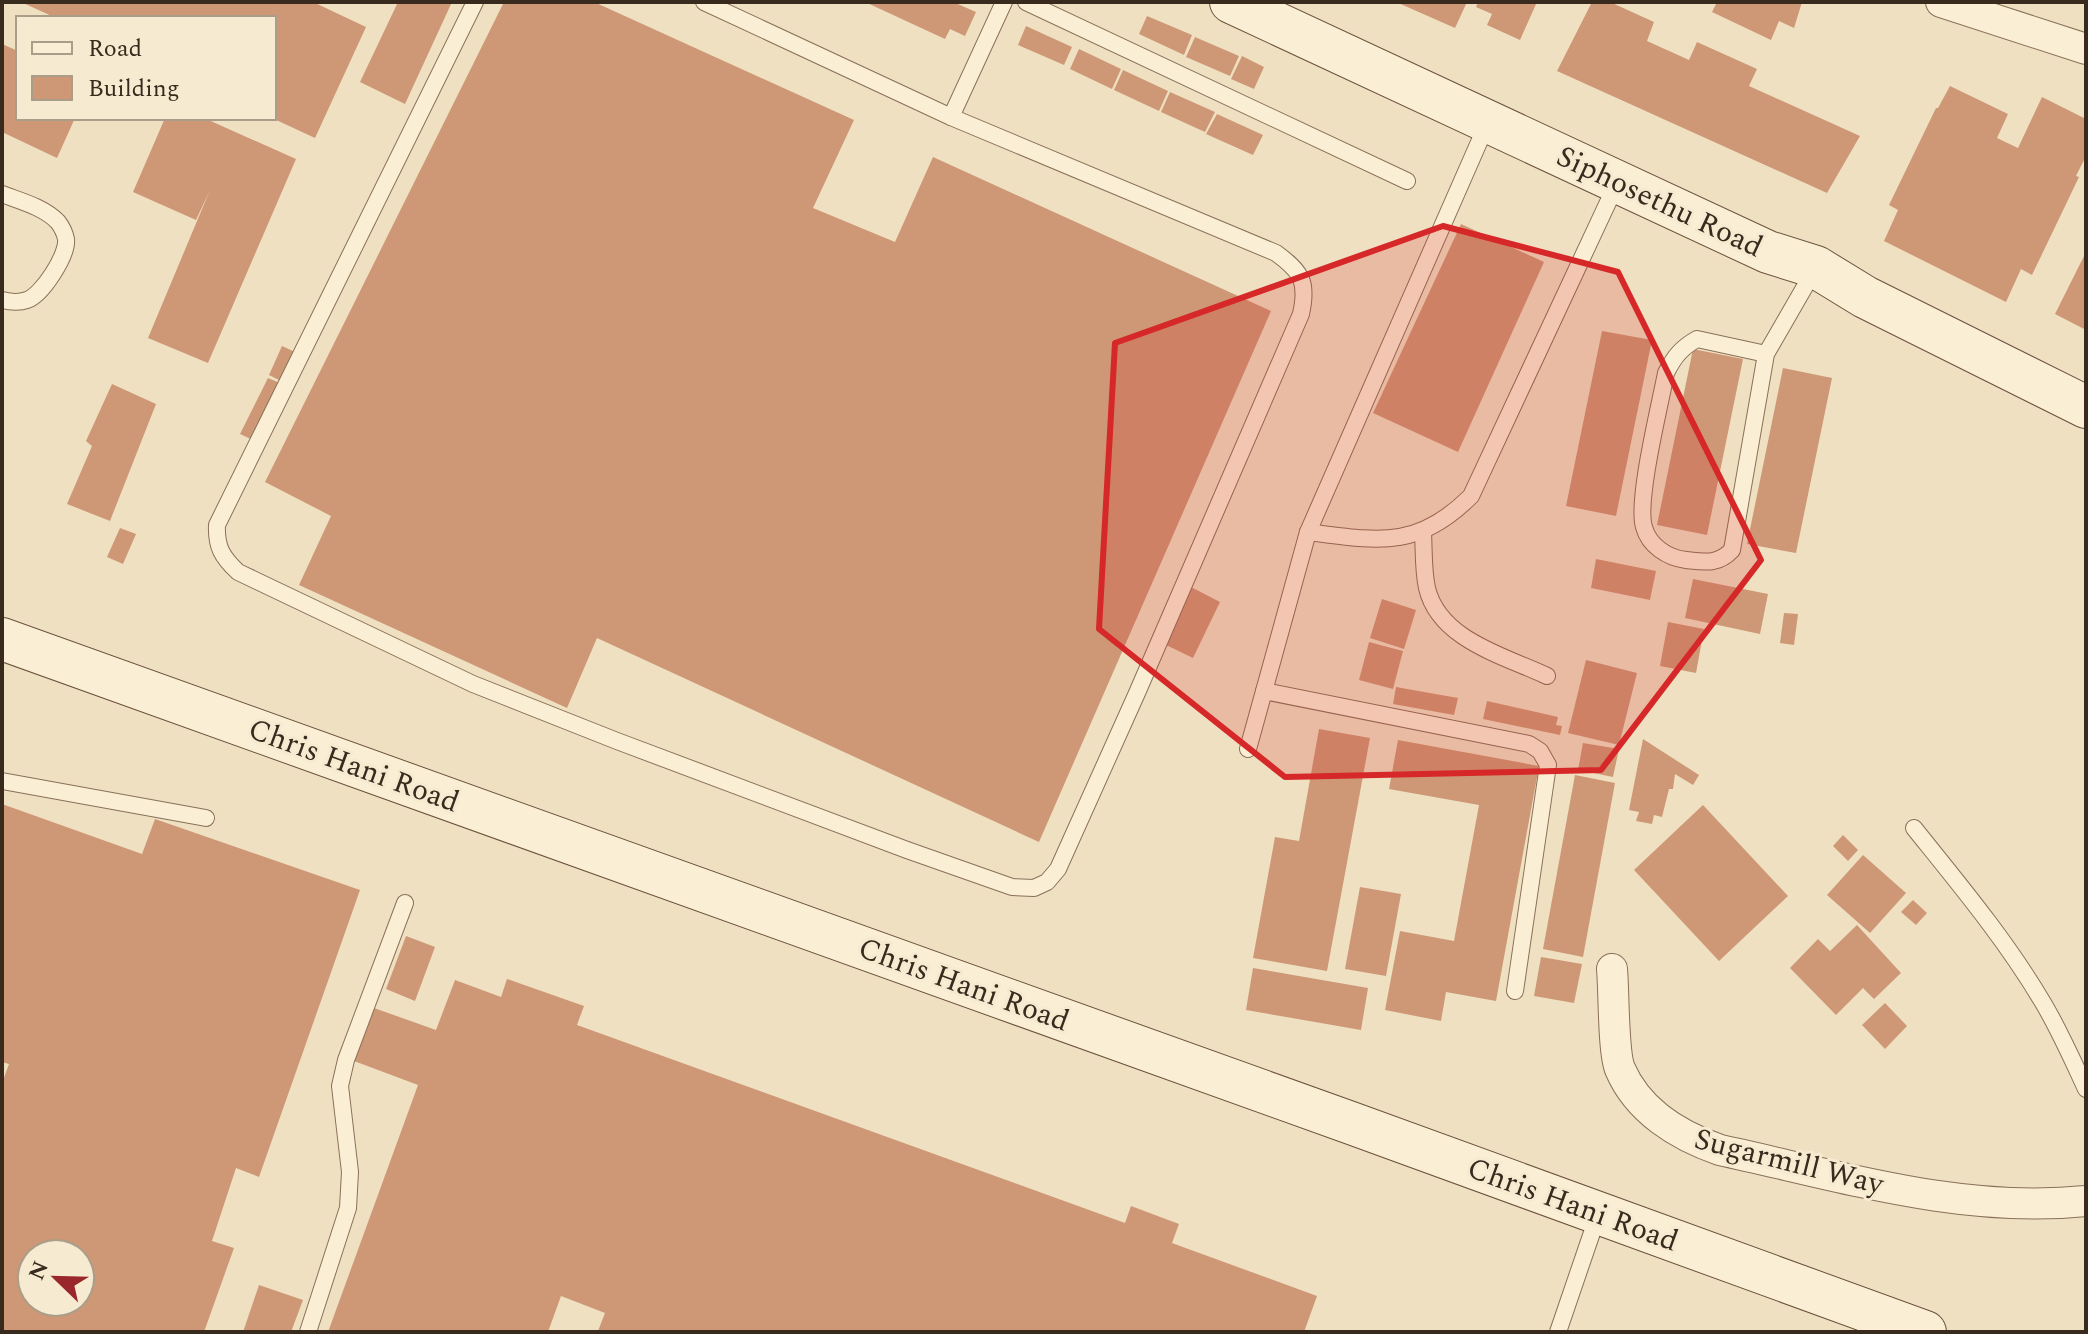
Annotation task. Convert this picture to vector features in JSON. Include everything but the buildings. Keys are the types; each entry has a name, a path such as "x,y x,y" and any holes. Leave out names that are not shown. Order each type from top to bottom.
{"main road":[{"name":"Siphosethu Road","path":"1231,2 1768,252 1816,267 1865,297 2086,407"},
{"name":"Chris Hani Road","path":"2,639 1925,1332"}],"street":[{"path":"1941,2 2086,49"},
{"name":"Sugarmill Way","path":"1612,969 1618,1067 1652,1113 1692,1141 1720,1150 1908,1191 1972,1202 2055,1204 2086,1201"}],"lane":[{"path":"475,2 217,525 217,544 224,559 238,572 473,684 907,850 1012,887 1034,888 1047,882 1058,869 1137,693 1301,314 1305,295 1302,277 1292,264 1276,253 951,117 704,2"},
{"path":"951,117 1004,2"},
{"path":"1026,2 1407,181"},
{"path":"1248,749 1308,532 1488,122"},
{"path":"1308,532 1375,540 1423,532 1451,516 1471,496 1618,182"},
{"path":"2,194 48,214 60,225 66,241 61,259 44,287 29,300 2,300"},
{"path":"1766,354 1697,339 1673,357 1666,373 1643,495 1643,526 1652,543 1663,552 1680,559 1708,562 1722,560 1732,550 1766,354 1816,267"},
{"path":"1423,532 1427,588 1437,612 1451,628 1471,641 1547,676"},
{"path":"1264,691 1529,744 1540,751 1548,765 1515,991"},
{"path":"2,781 206,818"},
{"path":"1914,828 1991,924 2042,1001 2086,1089"},
{"path":"308,1332 348,1208 350,1172 340,1086 346,1060 405,903"},
{"path":"1558,1332 1599,1213"}],"highlighted area":[{"path":"1443,226 1618,272 1761,560 1601,770 1285,777 1099,629 1115,343"}]}
